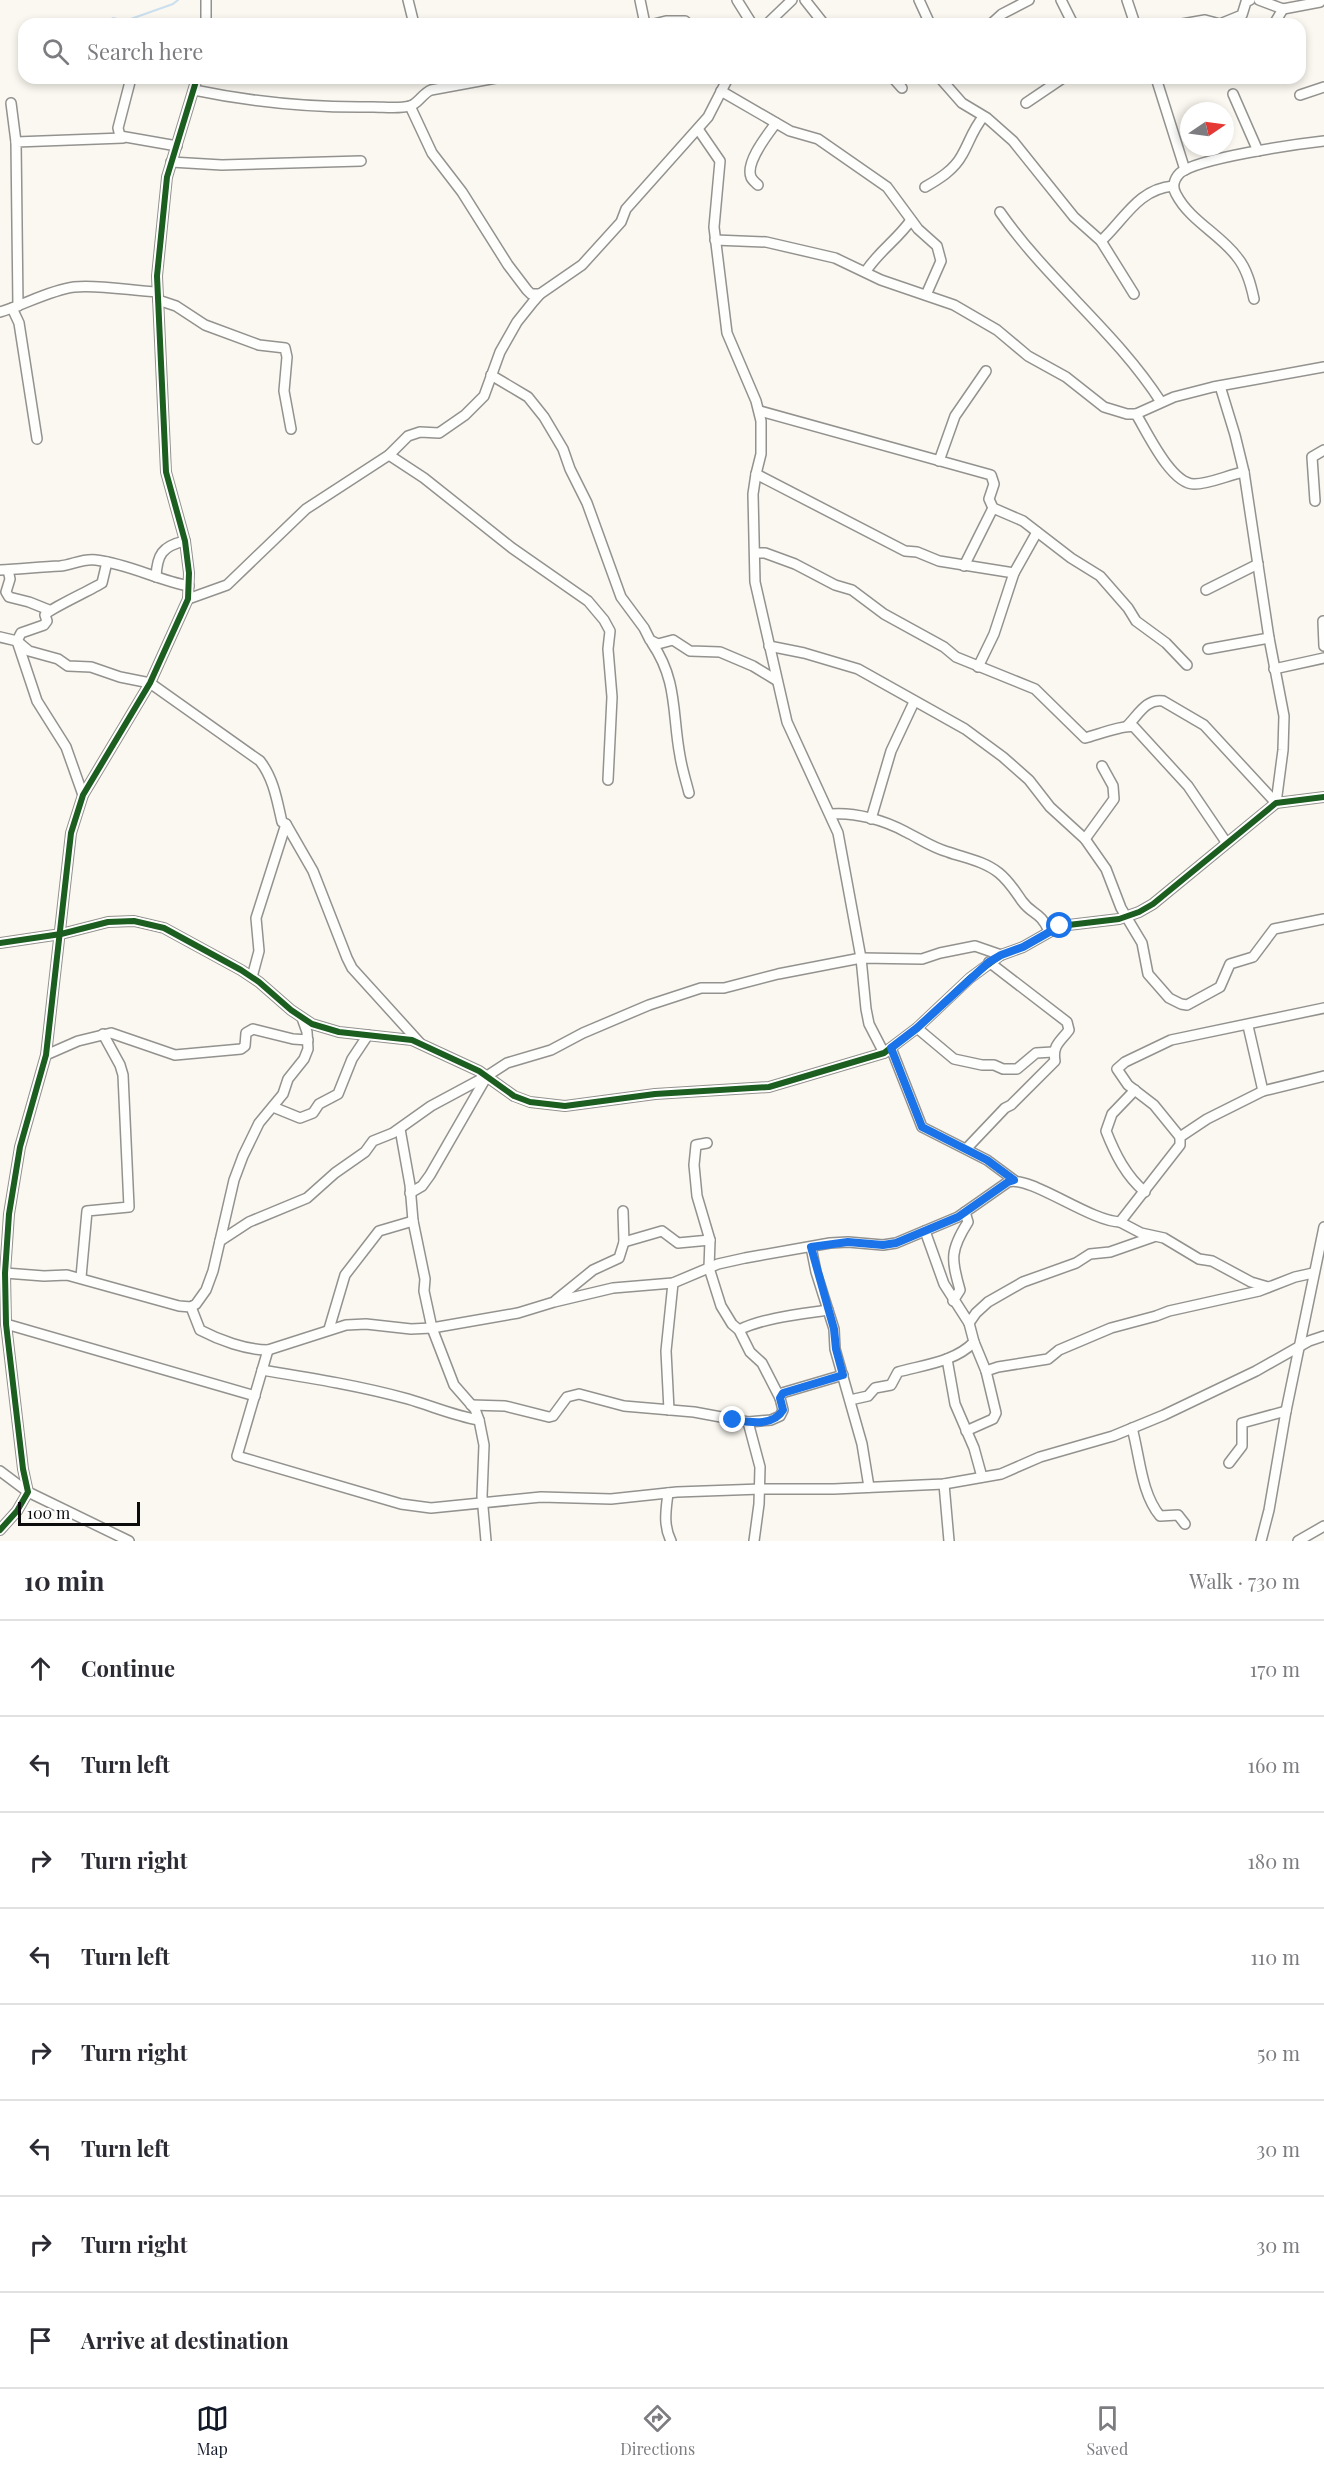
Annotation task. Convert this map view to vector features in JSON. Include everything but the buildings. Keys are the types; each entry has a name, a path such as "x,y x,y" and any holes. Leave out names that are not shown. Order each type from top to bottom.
{"street":[{"path":"206,0 206,18"},
{"path":"408,0 412,18"},
{"path":"640,0 644,18"},
{"path":"737,0 748,18"},
{"path":"773,18 792,0"},
{"path":"805,0 819,18"},
{"path":"919,0 927,18"},
{"path":"998,18 1029,0"},
{"path":"1061,0 1070,18"},
{"path":"1127,0 1133,18"},
{"path":"1259,0 1283,9 1321,4"},
{"path":"1235,18 1242,15 1244,2"},
{"path":"1278,18 1283,9"},
{"path":"123,138 118,128 129,84"},
{"path":"0,1530 17,1511 28,1492 23,1469 6,1324 5,1273 9,1214 16,1163 46,1055 71,833 83,795 150,683 188,599 185,541 166,472 158,296 160,225 171,162 196,84"},
{"path":"430,84 431,90"},
{"path":"194,90 251,100 350,107 410,106 431,90 464,84"},
{"path":"188,599 227,585 306,509 389,455 413,434 439,434 465,415 484,396 500,351 517,322 540,294 582,265 621,222 627,209 708,117 725,84"},
{"path":"898,84 902,88"},
{"path":"945,84 962,103 1013,141 1074,217 1101,242 1134,294"},
{"path":"1026,103 1054,84"},
{"path":"1158,84 1185,170"},
{"path":"1300,94 1324,87"},
{"path":"721,91 790,131 818,139 887,187 911,220 937,246 941,255 941,261 926,295"},
{"path":"1233,94 1258,151"},
{"path":"11,103 16,142 15,307 38,439"},
{"path":"410,106 432,153 462,192 508,265 531,294 540,294"},
{"path":"925,187 958,161 971,134 983,117"},
{"path":"758,185 751,177 750,166 759,146 776,123"},
{"path":"698,129 720,161 714,227 727,333 760,411 761,454 756,474 753,514 755,582 787,722 838,833 861,958 869,1024 887,1050 922,1127 967,1148 1014,1180 1035,1187 1065,1203 1103,1218 1164,1238 1199,1259 1222,1266 1262,1287 1273,1287"},
{"path":"16,142 123,138 177,146"},
{"path":"1254,299 1249,279 1238,257 1189,211 1176,194 1173,186 1175,179 1185,170 1258,151 1324,141"},
{"path":"171,162 222,165 361,161"},
{"path":"1101,242 1138,200 1154,190 1173,186"},
{"path":"1000,212 1043,266 1143,375 1161,402"},
{"path":"866,271 876,256 903,231 911,220"},
{"path":"715,240 766,242 835,258 881,280 962,309 997,330 1028,356 1066,377 1104,407 1127,414 1136,414 1161,402 1220,386 1324,367"},
{"path":"0,312 63,289 78,286 158,296 205,325 259,345 285,348 287,357 284,391 291,429"},
{"path":"939,461 955,416 986,371"},
{"path":"491,375 528,397 563,448 570,469 587,504 621,597 660,653 677,722 679,754 690,793"},
{"path":"1220,386 1244,472 1285,727 1276,804"},
{"path":"760,411 991,475 994,484 989,499 993,508 1023,521 1100,576 1128,608 1136,621 1166,643 1187,665"},
{"path":"1136,414 1163,459 1182,481 1200,483 1244,472"},
{"path":"1316,501 1312,457 1324,450"},
{"path":"389,455 424,478 512,548 588,602 604,620 610,631 608,649 612,697 608,780"},
{"path":"756,474 891,545 939,561 1014,573"},
{"path":"964,566 993,508"},
{"path":"978,667 994,634 1014,573 1037,532"},
{"path":"156,577 157,560 168,546 185,541"},
{"path":"755,553 765,553 795,564 835,585 852,590 884,614 944,647 956,657 1035,689 1085,738 1109,733 1128,725 1148,703 1155,699 1163,701 1204,725 1276,804"},
{"path":"49,610 9,597 6,592 9,585 4,570 29,569 46,565 61,566 84,559 138,569 156,577 189,586"},
{"path":"83,795 66,747 38,701 17,641 21,633 44,625 47,621 45,615 49,610 61,606 102,583 107,562"},
{"path":"1206,590 1258,564"},
{"path":"1323,621 1324,646"},
{"path":"0,637 17,641 29,651 58,659 68,666 91,667 120,677 150,683 260,760 267,770 282,822 286,824 313,871 352,968 422,1045"},
{"path":"1208,649 1269,638"},
{"path":"650,640 658,644 672,640 690,651 720,652 753,666 776,680"},
{"path":"769,646 804,653 858,669 965,729 1003,757 1029,780 1050,807 1085,839 1107,869 1121,908 1142,943 1148,974 1169,998 1180,1004 1187,1005 1220,987 1230,964 1252,957 1274,929 1324,919"},
{"path":"1274,669 1324,658"},
{"path":"871,819 891,752 914,702"},
{"path":"1128,725 1134,727 1143,736 1188,786 1226,842"},
{"path":"1085,839 1114,799 1113,786 1102,766"},
{"path":"0,944 60,934 108,922 134,921 177,934 252,977 312,1024 339,1032 402,1038 422,1045 487,1076 507,1091 530,1102 565,1106 664,1093 769,1087 887,1050 917,1028 989,962 1001,955 1023,947 1049,931 1070,924 1126,917 1153,904 1226,842 1276,804 1324,797"},
{"path":"831,814 848,813 871,819 903,830 939,849 987,865 1010,884 1029,909 1038,913 1049,931"},
{"path":"252,977 259,951 256,918 286,824"},
{"path":"220,1241 249,1222 306,1198 335,1173 365,1152 373,1142 399,1129 431,1106 507,1064 551,1050 583,1033 649,1005 694,990 724,988 778,974 861,958 922,959 975,946 1001,955"},
{"path":"967,1148 1005,1107 1011,1105 1055,1061 1053,1052 1058,1042 1069,1030 1067,1022 989,962"},
{"path":"1120,1222 1180,1145 1180,1137 1154,1105 1135,1090 1118,1073 1117,1069 1125,1062 1171,1040 1248,1026 1324,1008"},
{"path":"5,1273 81,1277 179,1306 191,1307 201,1299 206,1290 234,1180 243,1156 259,1123 283,1094 288,1079 304,1059 308,1040 302,1018"},
{"path":"1248,1026 1263,1091"},
{"path":"917,1028 954,1059 994,1065 1003,1069 1017,1069 1036,1053 1053,1052"},
{"path":"46,1055 78,1041 103,1034 121,1035 175,1055 241,1049 245,1046 246,1033 253,1029 293,1039 308,1040"},
{"path":"81,1277 87,1211 129,1207 129,1180 124,1142 123,1075 103,1034"},
{"path":"273,1107 300,1118 313,1113 319,1104 338,1094 352,1059 368,1035"},
{"path":"410,1193 422,1186 430,1175 487,1076"},
{"path":"1180,1137 1207,1119 1263,1091 1324,1076"},
{"path":"1135,1090 1112,1114 1106,1131 1117,1157 1136,1185 1145,1192"},
{"path":"399,1129 432,1328 454,1385 471,1405 479,1420 484,1445 483,1503 486,1541"},
{"path":"471,1405 505,1406 549,1418 567,1397 579,1394 624,1406 748,1422 761,1422 780,1416 783,1410 780,1398 762,1363 750,1352 739,1330 732,1324 721,1306 709,1268 710,1240 697,1196 694,1165 696,1145 707,1143"},
{"path":"191,1307 200,1330 258,1350 268,1350 346,1325 432,1328 518,1314 554,1302 613,1288 673,1283 734,1260 848,1242 883,1245 896,1243 965,1212 1014,1180"},
{"path":"554,1302 594,1270 619,1258 624,1242 623,1211"},
{"path":"952,1301 960,1290 952,1260 959,1237 968,1222 965,1212"},
{"path":"329,1329 345,1275 379,1232 413,1221"},
{"path":"1261,1541 1324,1227"},
{"path":"624,1242 662,1231 678,1243 710,1240"},
{"path":"925,1231 952,1301 969,1323 986,1371 996,1413 993,1419 966,1431"},
{"path":"969,1323 988,1302 1023,1282 1076,1263 1090,1254 1110,1252 1153,1236"},
{"path":"811,1247 862,1444 869,1487"},
{"path":"986,1371 1048,1359 1059,1350 1111,1328 1169,1311 1273,1287 1295,1276 1313,1273"},
{"path":"669,1410 666,1351 673,1283"},
{"path":"739,1330 785,1316 828,1310"},
{"path":"6,1324 255,1396"},
{"path":"268,1350 237,1456 416,1507 439,1508 542,1497 611,1499 668,1493 944,1484 1001,1474 1040,1457 1083,1446 1132,1428 1256,1371 1324,1336"},
{"path":"850,1400 868,1396 875,1388 891,1385 898,1372 947,1359 966,1351 974,1342"},
{"path":"947,1359 955,1404 982,1477"},
{"path":"262,1370 329,1380 385,1393 460,1417 479,1420"},
{"path":"780,1398 783,1393 843,1375"},
{"path":"1230,1463 1242,1446 1242,1423 1286,1411"},
{"path":"748,1422 760,1467 761,1489 754,1541"},
{"path":"1132,1428 1147,1496 1153,1508 1160,1516 1178,1515 1185,1524"},
{"path":"0,1471 28,1492 129,1541"},
{"path":"944,1484 949,1541"},
{"path":"668,1493 665,1518 671,1541"},
{"path":"1298,1541 1324,1526"}],"waterway":[{"path":"133,18 173,4 178,0"}],"cycle path":[{"path":"0,1530 17,1511 28,1492 23,1469 6,1324 5,1273 9,1214 20,1147 46,1055 71,833 83,795 150,683 188,599 189,573 185,541 166,472 157,276 167,177 195,84"},
{"path":"0,943 61,934 108,922 134,921 164,928 241,970 312,1024 339,1032 412,1040 479,1071 514,1096 530,1102 565,1106 655,1094 769,1087 884,1053 917,1028 970,978 1001,955 1023,947 1060,926 1119,919 1139,912 1153,904 1276,803 1324,797"}],"route":[{"path":"733,1420 761,1422 771,1420 780,1416 783,1410 780,1398 783,1393 843,1375 836,1349 834,1329 816,1272 811,1247 848,1242 871,1245 896,1243 958,1217 1014,1180 967,1148 922,1127 891,1048 917,1028 989,962 1023,947 1060,926"}]}
